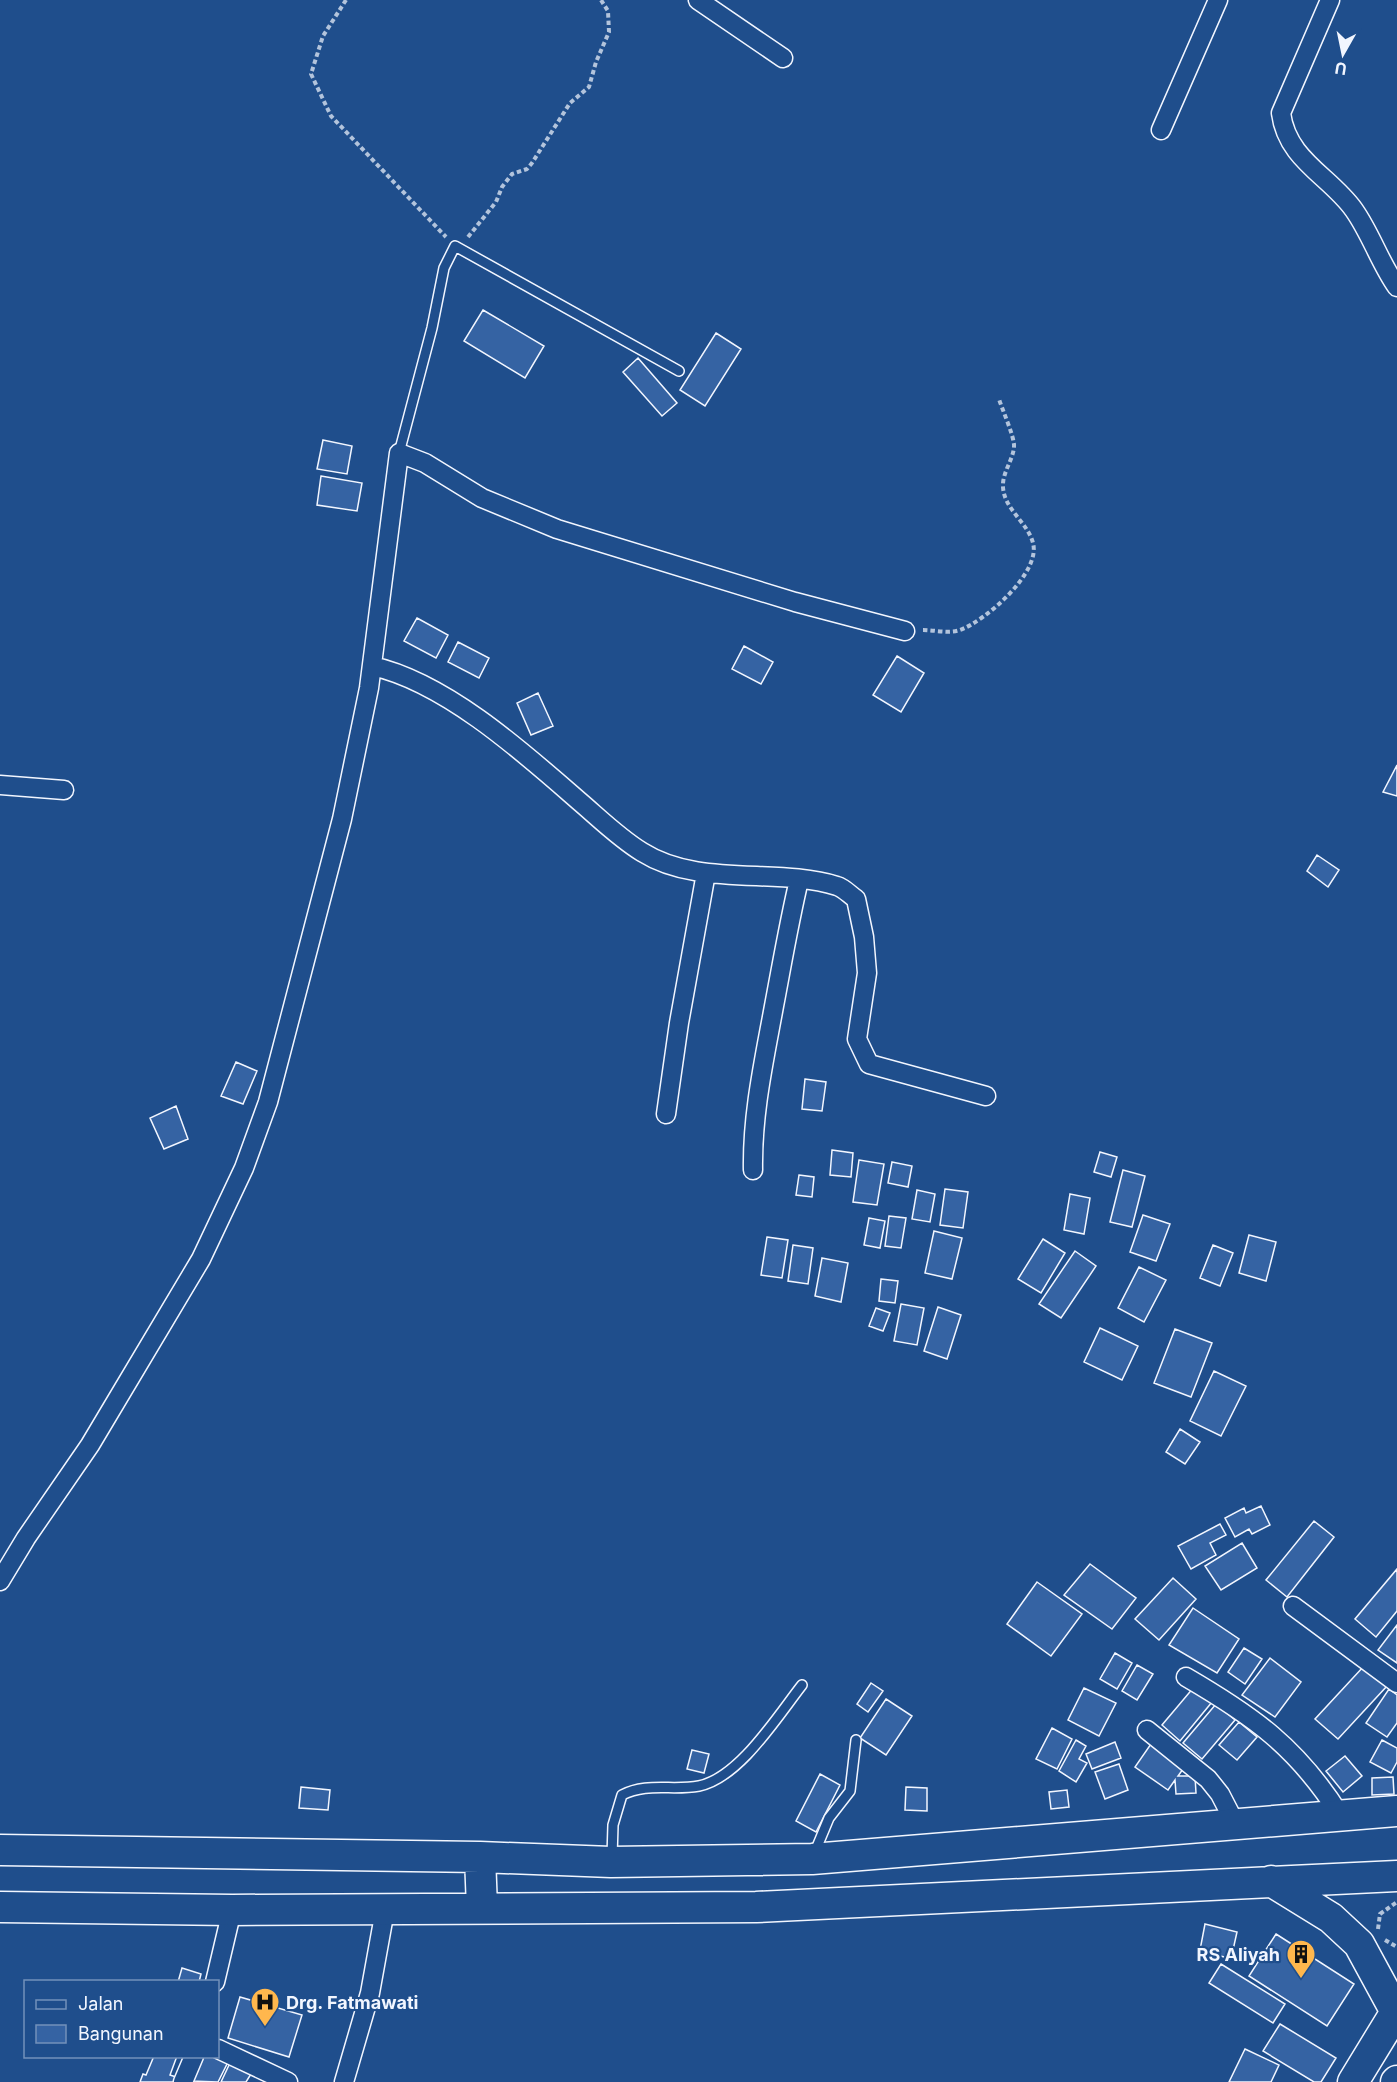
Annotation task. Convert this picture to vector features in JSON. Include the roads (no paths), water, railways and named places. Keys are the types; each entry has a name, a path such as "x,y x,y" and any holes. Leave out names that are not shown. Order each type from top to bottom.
{"highway":[{"path":"0,1850 480,1857 611,1862 812,1859 1397,1811"},
{"path":"480,1857 482,1908"},
{"path":"0,1908 385,1910 756,1907 1397,1876"},
{"path":"1271,1881 1331,1918 1359,1944 1396,2011 1353,2082"}],"street":[{"path":"698,0 783,57"},
{"path":"1161,130 1218,0"},
{"path":"1330,0 1281,113 1283,129 1294,149 1310,168 1342,195 1355,212 1382,266 1397,286"},
{"path":"0,1581 26,1538 90,1445 156,1338 215,1234 244,1168 268,1102 342,819 372,666 399,453 425,463 490,502 557,529 795,603 904,631"},
{"path":"372,666 413,677 457,705 540,767 643,853 706,873 799,880 839,886 856,899 864,937 867,973 857,1039 868,1064 986,1096"},
{"path":"0,785 64,790"},
{"path":"666,1114 679,1023 706,873"},
{"path":"753,1170 755,1109 788,923 799,880"},
{"path":"1293,1606 1397,1683"},
{"path":"1186,1677 1240,1709 1286,1745 1322,1787 1340,1815"},
{"path":"1147,1730 1208,1779 1220,1794 1235,1823"},
{"path":"215,1980 232,1910"},
{"path":"344,2082 370,1993 385,1910"},
{"path":"219,2049 288,2082"},
{"path":"183,2082 193,2058"}],"lane":[{"path":"399,453 432,328 444,268 454,246 679,371"},
{"path":"611,1862 613,1825 622,1795 633,1789 697,1786 714,1782 738,1764 802,1685"},
{"path":"812,1859 829,1818 850,1791 856,1740"}],"place":[{"name":"RS Aliyah","path":"1301,1980"},
{"name":"Drg. Fatmawati","path":"265,2028"}]}
